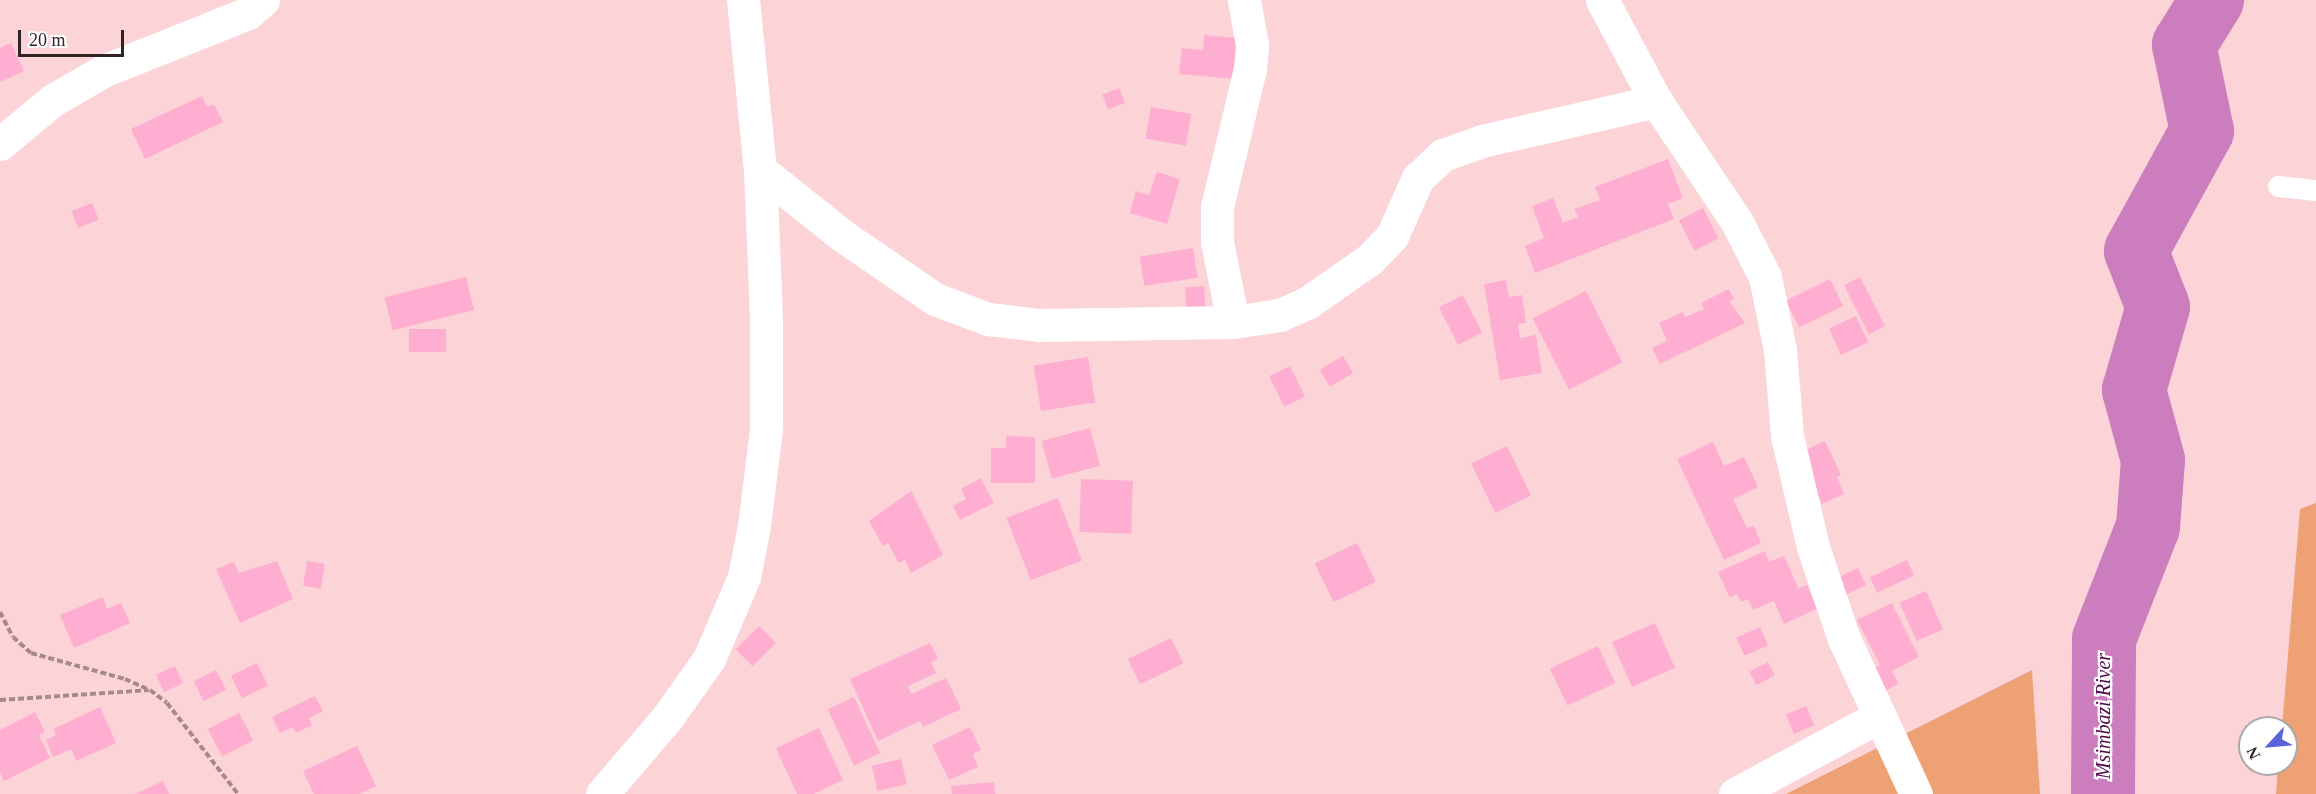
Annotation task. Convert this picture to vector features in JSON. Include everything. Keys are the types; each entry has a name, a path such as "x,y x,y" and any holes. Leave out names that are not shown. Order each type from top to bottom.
{"street":[{"path":"0,144 53,100 104,71 248,13 263,0"},
{"path":"602,794 667,718 708,659 744,577 766,429 760,170 743,0"},
{"path":"1233,322 1217,242 1217,207 1251,69 1252,45 1244,0"},
{"path":"1602,0 1656,101 1737,222 1765,277 1780,350 1787,436 1813,547 1844,639 1878,717 1916,794"},
{"path":"760,170 843,236 935,299 988,319 1039,325 1233,322 1280,315 1306,303 1370,259 1392,236 1418,178 1443,155 1482,141 1656,101"},
{"path":"1736,794 1878,717"}],"lane":[{"path":"2278,186 2316,190"}],"path":[{"path":"0,612 13,637 32,653 125,679 150,690 166,703 238,794"},
{"path":"0,700 150,690"}],"shaded area":[{"path":"2316,503 2316,794 2276,794 2277,776 2298,776 2298,716 2283,716 2300,509"},
{"path":"2032,670 2040,794 1786,794"}],"building":[{"path":"1204,35 1238,38 1234,79 1179,74 1182,48 1203,50"},
{"path":"11,43 24,71 0,82 0,48"},
{"path":"1119,88 1125,103 1108,110 1102,95"},
{"path":"202,96 207,107 214,104 223,122 145,159 131,129"},
{"path":"1151,107 1191,114 1186,146 1145,139"},
{"path":"1668,159 1683,198 1668,204 1674,219 1535,273 1525,246 1544,238 1532,206 1553,198 1563,223 1578,217 1574,209 1600,200 1595,187"},
{"path":"1157,172 1180,179 1167,224 1130,213 1136,191 1149,195"},
{"path":"92,203 99,220 78,228 72,211"},
{"path":"1703,208 1718,238 1694,251 1679,220"},
{"path":"1193,248 1198,278 1144,286 1140,256"},
{"path":"466,277 474,310 393,330 384,297"},
{"path":"1860,277 1885,326 1869,334 1844,285"},
{"path":"1830,279 1843,306 1799,327 1786,300"},
{"path":"1506,280 1509,297 1522,295 1526,323 1518,324 1520,338 1536,335 1542,373 1500,380 1484,284"},
{"path":"1204,286 1206,312 1187,313 1185,287"},
{"path":"1729,289 1734,299 1729,301 1745,323 1660,364 1652,348 1667,341 1659,323 1683,312 1685,317 1704,309 1701,303"},
{"path":"1586,291 1622,362 1569,390 1533,318"},
{"path":"1463,295 1482,332 1458,345 1439,307"},
{"path":"1856,316 1868,342 1841,355 1829,329"},
{"path":"409,329 446,329 446,352 409,352"},
{"path":"1343,356 1353,373 1330,387 1320,370"},
{"path":"1088,357 1095,402 1041,411 1034,366"},
{"path":"1290,366 1305,397 1284,407 1269,376"},
{"path":"1090,428 1100,466 1052,479 1042,441"},
{"path":"1006,436 1035,437 1035,483 991,483 991,448 1006,448"},
{"path":"1825,441 1841,475 1837,477 1844,494 1822,504 1798,453"},
{"path":"1713,442 1724,466 1744,457 1758,487 1733,499 1747,528 1754,526 1761,543 1724,560 1677,459"},
{"path":"1507,446 1531,495 1495,513 1471,464"},
{"path":"981,478 994,503 960,520 953,506 966,499 961,489"},
{"path":"1081,479 1133,481 1131,534 1079,532"},
{"path":"911,491 943,555 911,573 905,560 899,563 888,543 883,546 869,521"},
{"path":"1058,498 1082,561 1031,580 1007,518"},
{"path":"1357,543 1376,582 1334,602 1315,564"},
{"path":"1765,551 1769,562 1784,556 1798,588 1807,585 1817,609 1784,624 1774,601 1753,610 1748,599 1741,602 1737,594 1730,598 1718,572"},
{"path":"1907,560 1914,575 1877,593 1870,577"},
{"path":"277,561 293,599 240,623 216,569 234,562 239,573"},
{"path":"307,561 325,564 321,589 303,586"},
{"path":"1858,568 1866,585 1846,595 1838,577"},
{"path":"1926,591 1943,629 1917,641 1900,603"},
{"path":"103,597 107,609 121,603 130,623 74,648 60,615"},
{"path":"1892,603 1919,657 1892,671 1898,684 1876,696 1864,672 1880,665 1857,620"},
{"path":"1655,623 1675,668 1632,687 1612,642"},
{"path":"759,626 776,643 753,666 736,649"},
{"path":"1760,627 1768,645 1744,656 1736,638"},
{"path":"1171,638 1183,663 1140,684 1128,659"},
{"path":"930,643 938,659 931,662 936,673 908,686 911,694 946,678 961,709 923,727 920,721 878,741 850,679"},
{"path":"1598,646 1615,683 1567,706 1550,668"},
{"path":"1768,662 1775,675 1757,685 1749,672"},
{"path":"257,663 268,685 242,698 231,676"},
{"path":"175,666 183,683 164,692 156,675"},
{"path":"216,670 226,690 204,701 194,681"},
{"path":"315,696 323,711 309,718 312,725 296,733 293,727 280,733 272,717"},
{"path":"854,697 880,753 854,765 828,709"},
{"path":"1806,706 1814,725 1794,734 1786,715"},
{"path":"100,707 116,743 76,761 71,749 53,757 46,740 56,735 53,729"},
{"path":"35,712 45,732 39,735 50,758 4,781 0,772 0,730"},
{"path":"239,713 253,741 222,757 208,729"},
{"path":"970,727 981,750 973,754 978,767 949,780 932,745"},
{"path":"819,728 843,780 814,794 797,794 776,748"},
{"path":"357,746 376,786 359,794 314,794 303,771"},
{"path":"901,759 907,784 878,791 872,766"},
{"path":"163,781 169,794 135,794"},
{"path":"994,782 995,794 952,794 951,786"}],"waterway":[{"name":"Msimbazi River","path":"2103,794 2104,639 2148,527 2153,460 2134,390 2158,307 2136,251 2202,131 2184,45 2212,0"}]}
